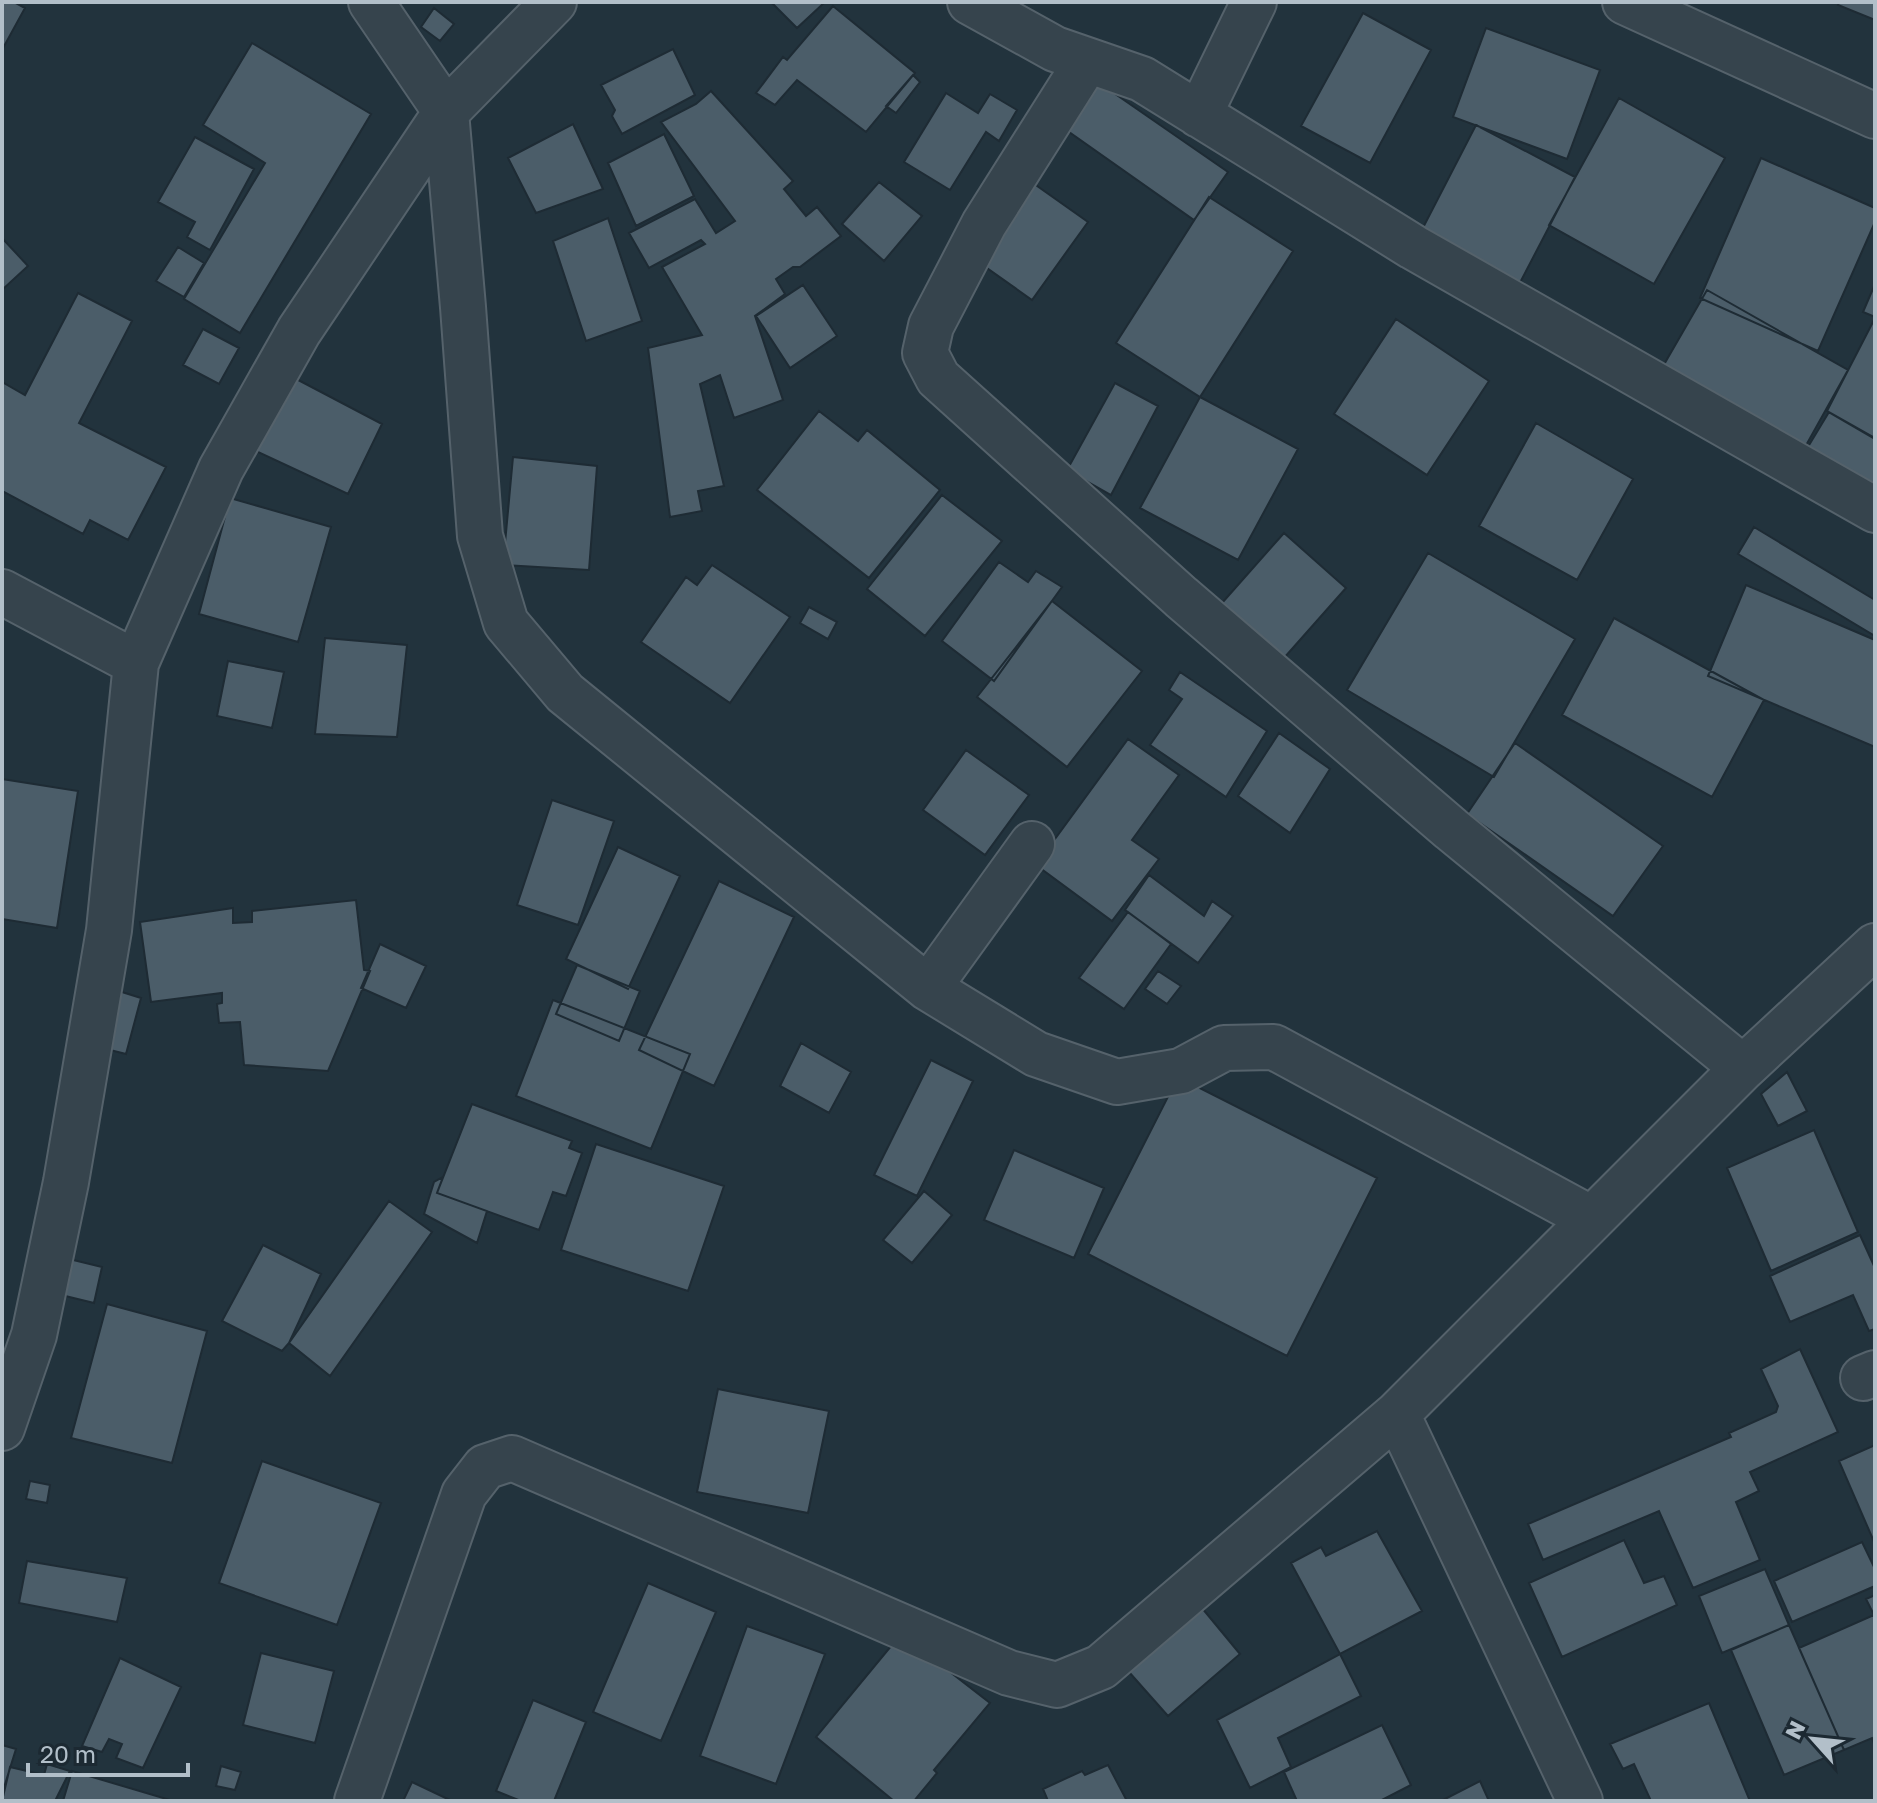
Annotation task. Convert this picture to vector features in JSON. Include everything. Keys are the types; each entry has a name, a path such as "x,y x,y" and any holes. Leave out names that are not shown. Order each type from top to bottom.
{"street":[{"path":"371,2 418,66 446,112 480,536 506,623 565,693 928,988 1036,1054 1117,1082 1181,1071 1224,1048 1274,1047 1592,1219"},
{"path":"2,1428 34,1335 66,1182 109,930 136,663 221,469 299,331 446,112 554,2"},
{"path":"970,2 1055,49 1142,79 1413,247 1875,510"},
{"path":"1199,115 1254,2"},
{"path":"1625,2 1875,116"},
{"path":"1087,61 984,224 931,326 925,353 938,378 1181,597 1451,829 1743,1068"},
{"path":"2,592 136,663"},
{"path":"928,988 1032,844"},
{"path":"357,1801 464,1494 485,1467 512,1458 1009,1673 1057,1685 1101,1667 1397,1414 1743,1068 1875,946"},
{"path":"1397,1414 1580,1801"}],"building":[{"path":"2,2 14,2 25,8 2,50"},
{"path":"771,2 825,2 797,28"},
{"path":"1839,2 1875,2 1875,20 1838,5"},
{"path":"833,6 915,73 866,132 797,80 775,105 756,93 783,57 787,60"},
{"path":"434,8 454,24 440,41 421,27"},
{"path":"1363,13 1431,50 1370,163 1301,126"},
{"path":"1486,28 1600,70 1567,159 1453,117"},
{"path":"252,43 371,114 240,333 184,299 265,163 203,125"},
{"path":"673,49 695,95 622,134 612,116 615,110 601,85"},
{"path":"913,75 920,82 896,113 886,106"},
{"path":"1095,80 1228,172 1194,220 1062,127"},
{"path":"711,91 793,181 784,189 806,216 817,207 841,236 800,267 793,267 776,279 785,294 755,316 783,400 734,418 720,375 700,384 724,486 698,491 702,511 670,517 648,348 702,335 662,267 705,244 701,240 649,268 629,233 695,199 716,233 735,221 661,122 696,104"},
{"path":"946,93 978,113 990,94 1017,110 999,141 986,132 950,190 904,162"},
{"path":"1619,98 1725,158 1654,284 1549,225"},
{"path":"573,124 603,189 536,213 508,158"},
{"path":"1476,125 1575,177 1512,298 1413,247"},
{"path":"664,134 694,196 636,226 608,163"},
{"path":"195,137 254,169 210,250 187,237 195,222 158,202"},
{"path":"1761,158 1875,208 1875,222 1818,351 1700,298"},
{"path":"1016,171 1088,222 1032,300 960,249"},
{"path":"879,182 922,216 884,261 842,224"},
{"path":"1209,197 1293,251 1200,397 1116,343"},
{"path":"608,218 642,321 586,341 553,241"},
{"path":"2,238 28,266 2,290"},
{"path":"178,247 204,263 184,297 156,281"},
{"path":"1875,284 1875,317 1863,312"},
{"path":"803,285 837,336 790,368 756,316"},
{"path":"1707,290 1848,370 1804,449 1662,368"},
{"path":"78,293 132,321 79,423 166,467 128,540 90,520 83,534 2,491 2,382 25,395"},
{"path":"1396,319 1489,381 1427,475 1334,414"},
{"path":"1875,321 1875,439 1827,411"},
{"path":"203,329 239,348 219,384 183,365"},
{"path":"283,372 382,424 348,494 245,446"},
{"path":"1115,383 1158,406 1111,495 1067,470"},
{"path":"1200,397 1298,449 1238,560 1140,508"},
{"path":"819,411 858,441 867,430 940,490 869,578 757,490"},
{"path":"1829,412 1875,438 1875,517 1794,470"},
{"path":"1536,423 1633,479 1577,580 1479,526"},
{"path":"513,457 597,466 589,570 503,565"},
{"path":"942,495 1002,541 925,636 867,589"},
{"path":"230,498 331,527 298,642 199,614"},
{"path":"1754,527 1875,600 1875,636 1738,554"},
{"path":"1284,533 1346,588 1284,658 1222,603"},
{"path":"1428,553 1575,639 1494,777 1347,690"},
{"path":"999,562 1028,582 1036,571 1062,587 994,681 942,641"},
{"path":"712,565 790,617 730,703 641,642 686,577 697,585"},
{"path":"1746,585 1875,640 1875,747 1708,676"},
{"path":"1052,601 1142,671 1067,767 977,697"},
{"path":"809,607 837,622 828,639 800,623"},
{"path":"1614,618 1764,700 1712,797 1562,715"},
{"path":"325,638 407,645 397,737 315,734"},
{"path":"228,661 284,672 272,728 217,716"},
{"path":"1180,672 1267,731 1226,797 1150,745 1182,699 1169,690"},
{"path":"1279,733 1330,769 1290,833 1238,796"},
{"path":"1128,739 1179,775 1132,840 1159,859 1112,921 1036,865"},
{"path":"1515,743 1663,846 1613,916 1467,814"},
{"path":"966,750 1029,795 985,855 923,810"},
{"path":"2,779 78,791 57,928 2,919"},
{"path":"552,800 614,821 578,925 517,905"},
{"path":"618,847 680,876 628,989 566,959"},
{"path":"1149,875 1204,916 1212,901 1233,916 1198,963 1125,910"},
{"path":"719,881 794,917 714,1086 639,1050"},
{"path":"356,900 364,970 370,971 328,1071 244,1065 240,1022 219,1023 217,1004 222,1003 222,993 151,1002 140,922 233,908 233,923 252,922 252,911"},
{"path":"1128,912 1171,944 1124,1009 1079,978"},
{"path":"380,944 426,966 406,1008 361,988"},
{"path":"577,965 640,991 619,1041 556,1014"},
{"path":"1158,971 1181,986 1167,1004 1145,989"},
{"path":"106,987 141,998 126,1054 90,1045"},
{"path":"553,1000 690,1054 651,1149 516,1096"},
{"path":"801,1043 851,1072 829,1113 780,1086"},
{"path":"931,1060 973,1081 917,1196 874,1175"},
{"path":"1787,1072 1807,1111 1778,1126 1761,1094"},
{"path":"1178,1077 1377,1178 1287,1356 1088,1254"},
{"path":"472,1104 572,1141 569,1148 582,1153 566,1196 553,1192 539,1230 437,1193"},
{"path":"1814,1130 1858,1232 1771,1271 1727,1168"},
{"path":"596,1144 724,1186 688,1291 561,1250"},
{"path":"1014,1150 1104,1188 1074,1258 984,1220"},
{"path":"443,1177 437,1193 487,1211 477,1243 424,1214 434,1182"},
{"path":"924,1191 952,1215 912,1263 883,1240"},
{"path":"389,1201 432,1232 330,1376 289,1343"},
{"path":"1860,1235 1875,1268 1875,1329 1869,1331 1853,1295 1790,1322 1770,1276"},
{"path":"263,1245 321,1274 289,1343 282,1351 222,1321"},
{"path":"61,1257 102,1267 94,1303 53,1293"},
{"path":"107,1304 207,1331 172,1463 71,1438"},
{"path":"1800,1349 1838,1432 1750,1472 1759,1491 1736,1502 1760,1560 1693,1588 1659,1511 1543,1560 1528,1524 1731,1437 1729,1433 1776,1412 1778,1406 1761,1369"},
{"path":"718,1389 829,1411 808,1513 697,1492"},
{"path":"1875,1445 1875,1544 1839,1461"},
{"path":"262,1461 381,1503 337,1625 219,1583"},
{"path":"30,1481 50,1485 47,1503 26,1499"},
{"path":"1377,1531 1422,1611 1340,1654 1291,1563 1321,1547 1326,1556"},
{"path":"1624,1540 1644,1583 1664,1576 1677,1605 1562,1657 1529,1583"},
{"path":"1862,1542 1875,1569 1875,1586 1792,1622 1774,1581"},
{"path":"27,1561 127,1578 117,1622 19,1603"},
{"path":"1765,1569 1789,1625 1722,1653 1699,1596"},
{"path":"648,1583 716,1612 661,1741 593,1712"},
{"path":"1875,1595 1875,1746 1872,1738 1844,1750 1799,1648 1874,1615 1866,1599"},
{"path":"1202,1608 1240,1654 1168,1716 1129,1672"},
{"path":"1789,1625 1844,1750 1784,1775 1731,1650"},
{"path":"747,1626 825,1654 776,1784 700,1756"},
{"path":"901,1634 990,1703 934,1770 937,1773 914,1801 894,1801 816,1737"},
{"path":"261,1653 334,1671 315,1743 243,1725"},
{"path":"1340,1654 1361,1696 1278,1738 1291,1767 1250,1788 1217,1720"},
{"path":"120,1658 181,1687 143,1768 116,1758 122,1744 109,1739 102,1752 82,1746"},
{"path":"533,1700 586,1722 554,1801 521,1801 496,1791"},
{"path":"1709,1703 1750,1801 1651,1801 1634,1764 1623,1769 1610,1744"},
{"path":"1382,1725 1411,1785 1380,1801 1297,1801 1284,1772"},
{"path":"2,1745 16,1749 2,1794"},
{"path":"47,1764 70,1771 55,1801 2,1801 10,1767 44,1775"},
{"path":"1108,1765 1127,1801 1048,1801 1043,1789 1082,1771 1085,1775"},
{"path":"221,1766 241,1772 235,1790 216,1786"},
{"path":"72,1771 170,1800 170,1801 63,1801"},
{"path":"1480,1781 1489,1801 1441,1801"},
{"path":"412,1782 452,1801 403,1801"}]}
